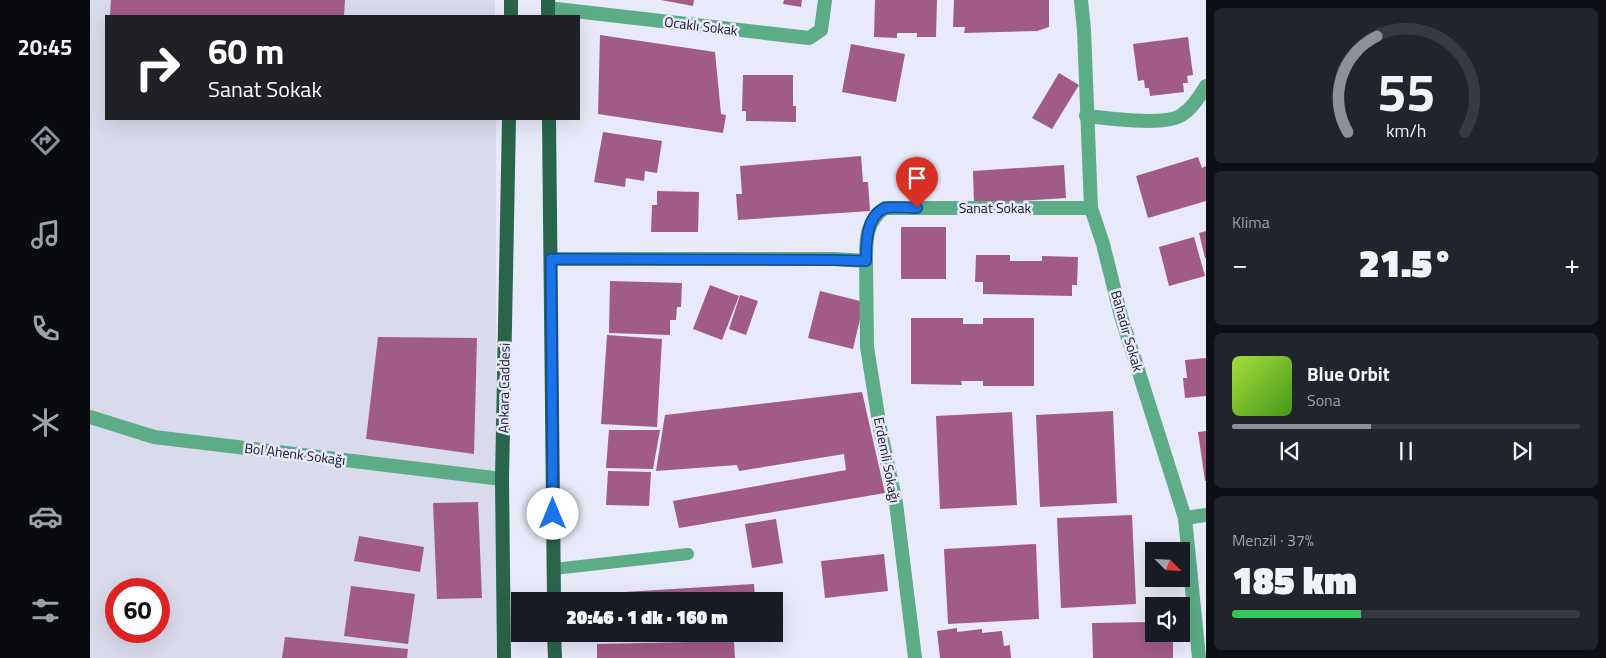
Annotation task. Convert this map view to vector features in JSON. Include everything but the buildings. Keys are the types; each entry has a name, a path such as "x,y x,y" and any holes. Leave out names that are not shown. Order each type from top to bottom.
{"main road":[{"path":"511,0 511,15"},
{"name":"Ankara Caddesi","path":"504,658 502,480 509,120"},
{"path":"549,120 554,592"},
{"path":"554,642 555,658"}],"street":[{"name":"Ocaklı Sokak","path":"548,8 809,38 821,30 826,0"},
{"name":"Bahadır Sokak","path":"1081,0 1084,30 1091,208 1103,244 1121,316 1186,518 1199,658"},
{"path":"1086,116 1159,121 1179,116 1193,106 1206,86"},
{"name":"Sanat Sokak","path":"866,261 868,230 877,214 885,208 1091,208"},
{"path":"551,259 824,259 866,261"},
{"name":"Erdemli Sokağı","path":"866,261 868,347 880,428 896,503 915,658"},
{"name":"Bol Ahenk Sokağı","path":"90,417 154,437 502,480"},
{"path":"1186,518 1206,515"}],"lane":[{"path":"554,569 688,554"}],"shaded area":[{"path":"90,0 495,0 495,15 105,15 105,120 496,120 496,658 90,658"}],"route":[{"path":"553,514 551,259 866,261 868,230 877,214 885,208 917,208"}]}
